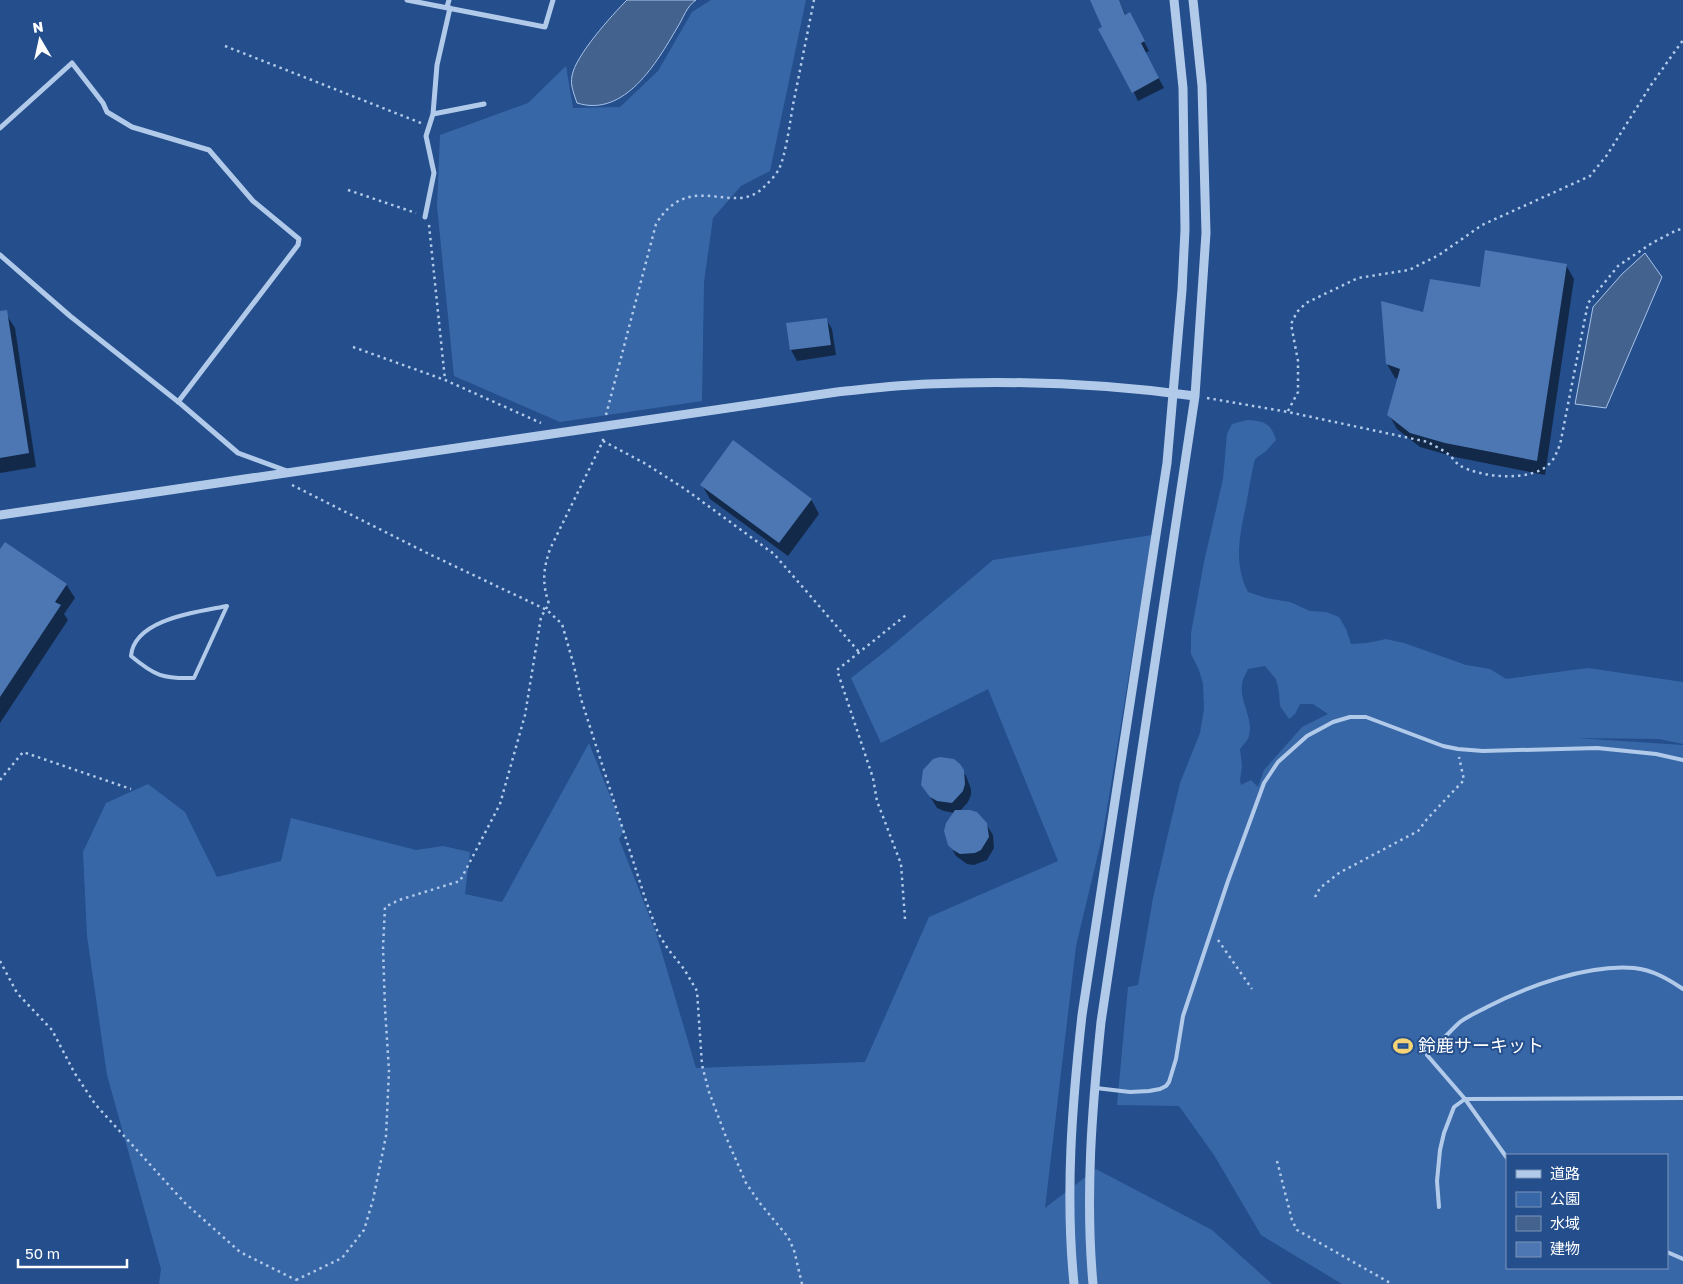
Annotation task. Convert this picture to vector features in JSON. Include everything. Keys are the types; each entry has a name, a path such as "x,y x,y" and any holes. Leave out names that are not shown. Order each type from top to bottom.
{"street":[{"path":"407,0 545,26 553,0"},
{"path":"425,217 434,173 426,136 433,114 437,65 449,0"},
{"path":"1074,1284 1070,1243 1070,1168 1074,1084 1080,1025 1167,463 1174,393 1182,282 1185,183 1183,88 1174,0"},
{"path":"1093,1284 1089,1229 1090,1166 1094,1087 1101,1022 1195,396 1206,233 1202,86 1193,0"},
{"path":"0,128 72,62 104,103 108,112 132,128 209,150 253,201 298,239 298,245 178,402"},
{"path":"433,114 484,104"},
{"path":"0,255 70,316 178,402 238,453 290,473"},
{"path":"0,515 837,392 927,384 1018,383 1098,386 1195,396"}],"lane":[{"path":"227,606 194,678 170,679 152,672 131,656 132,648 138,638 150,628 197,612 227,606"},
{"path":"1094,1087 1130,1092 1149,1091 1160,1089 1169,1082 1174,1066 1183,1016 1246,828 1264,783 1278,762 1307,736 1333,722 1350,717 1366,717 1458,750 1597,748 1656,754 1683,760"},
{"path":"1506,1157 1465,1099 1428,1055 1461,1022 1508,997 1530,988 1582,973 1617,968 1635,968 1654,972 1683,989"},
{"path":"1439,1207 1437,1168 1442,1142 1454,1107 1465,1099 1683,1098"},
{"path":"1668,1252 1683,1259"}],"path":[{"path":"602,426 656,224 663,213 674,203 687,197 701,195 734,198 752,195 763,188 779,168 788,133 814,0"},
{"path":"1288,412 1298,392 1298,361 1291,324 1296,312 1306,303 1358,278 1409,270 1440,255 1482,225 1590,176 1607,155 1651,85 1683,40"},
{"path":"225,46 429,126"},
{"path":"348,190 428,218 445,380"},
{"path":"1195,396 1288,412 1428,442 1447,454 1459,465 1481,473 1502,477 1523,475 1540,470 1551,463 1560,445 1588,302 1618,266 1652,243 1677,230 1683,229"},
{"path":"353,347 445,380 562,432"},
{"path":"296,1280 342,1258 364,1230 373,1200 386,1136 389,1080 383,947 385,907 399,900 460,881 500,804 525,715 541,617 549,604 543,584 546,560 603,441 646,464 684,488 774,554 859,652"},
{"path":"292,485 427,553 547,610 562,624 581,699 646,901 658,933 697,991 702,1065 709,1092 746,1183 788,1237 794,1250 802,1284"},
{"path":"905,919 901,864 878,801 873,778 837,670 906,615"},
{"path":"1315,897 1320,888 1339,873 1418,830 1464,780 1458,750"},
{"path":"0,780 23,752 131,789"},
{"path":"1212,930 1252,989"},
{"path":"0,961 17,992 52,1030 74,1072 95,1104 185,1203 240,1252 296,1280"},
{"path":"1277,1161 1292,1220 1297,1230 1392,1284"}],"green space":[{"path":"711,0 806,0 770,171 741,186 713,218 704,282 702,401 560,422 454,376 437,206 440,135 528,103 566,66 573,108 620,107 658,71 692,12"},
{"name":"鈴鹿サーキット","path":"1247,420 1258,421 1269,426 1276,440 1255,459 1251,476 1239,549 1243,581 1248,592 1266,598 1290,602 1310,611 1326,612 1339,617 1346,629 1351,644 1386,639 1404,643 1466,665 1490,669 1506,679 1588,668 1683,682 1683,744 1659,739 1576,738 1683,745 1683,1284 1342,1284 1261,1235 1214,1155 1179,1106 1117,1105 1128,987 1138,985 1153,898 1180,783 1200,733 1204,709 1203,684 1191,654 1191,633 1204,562 1223,479 1227,434 1232,424","holes":["1265,666 1276,679 1280,706 1289,719 1295,714 1300,704 1313,704 1328,714 1302,727 1264,770 1258,787 1251,780 1241,785 1242,766 1240,749 1247,741 1250,729 1242,694 1243,680 1248,669"]},
{"path":"1152,535 1103,833 1076,946 1045,1208 1096,1169 1212,1230 1272,1284 159,1284 161,1269 107,1075 87,936 83,852 106,803 148,784 185,812 217,877 281,861 291,818 416,850 443,846 470,852 465,894 502,902 589,743 624,831 619,839 656,933 696,1068 865,1062 929,917 1058,861 988,689 881,743 851,678 993,560"}],"water":[{"path":"627,0 696,0 687,9 660,56 638,84 624,95 610,102 594,105 577,103 572,83 575,68 595,36"},
{"path":"1645,253 1662,277 1606,408 1575,404 1593,307 1622,274"}],"building":[{"path":"1090,0 1119,0 1125,15 1130,12 1145,41 1141,43 1159,78 1132,93 1098,29 1102,27"},
{"path":"1485,250 1567,264 1537,461 1445,443 1410,433 1387,415 1400,369 1386,364 1381,301 1423,312 1430,279 1480,287"},
{"path":"7,310 29,453 0,458 0,311"},
{"path":"827,318 831,345 790,350 786,323"},
{"path":"733,440 812,499 779,543 700,485"},
{"path":"5,542 67,584 55,602 61,605 0,697 0,549"},
{"path":"940,757 954,759 964,770 965,784 963,791 952,803 937,801 930,797 921,785 923,770 933,759"},
{"path":"955,810 977,812 987,823 989,837 981,850 975,853 960,854 948,845 944,831 946,823"}],"place":[{"name":"鈴鹿サーキット","path":"1403,1046"}]}
